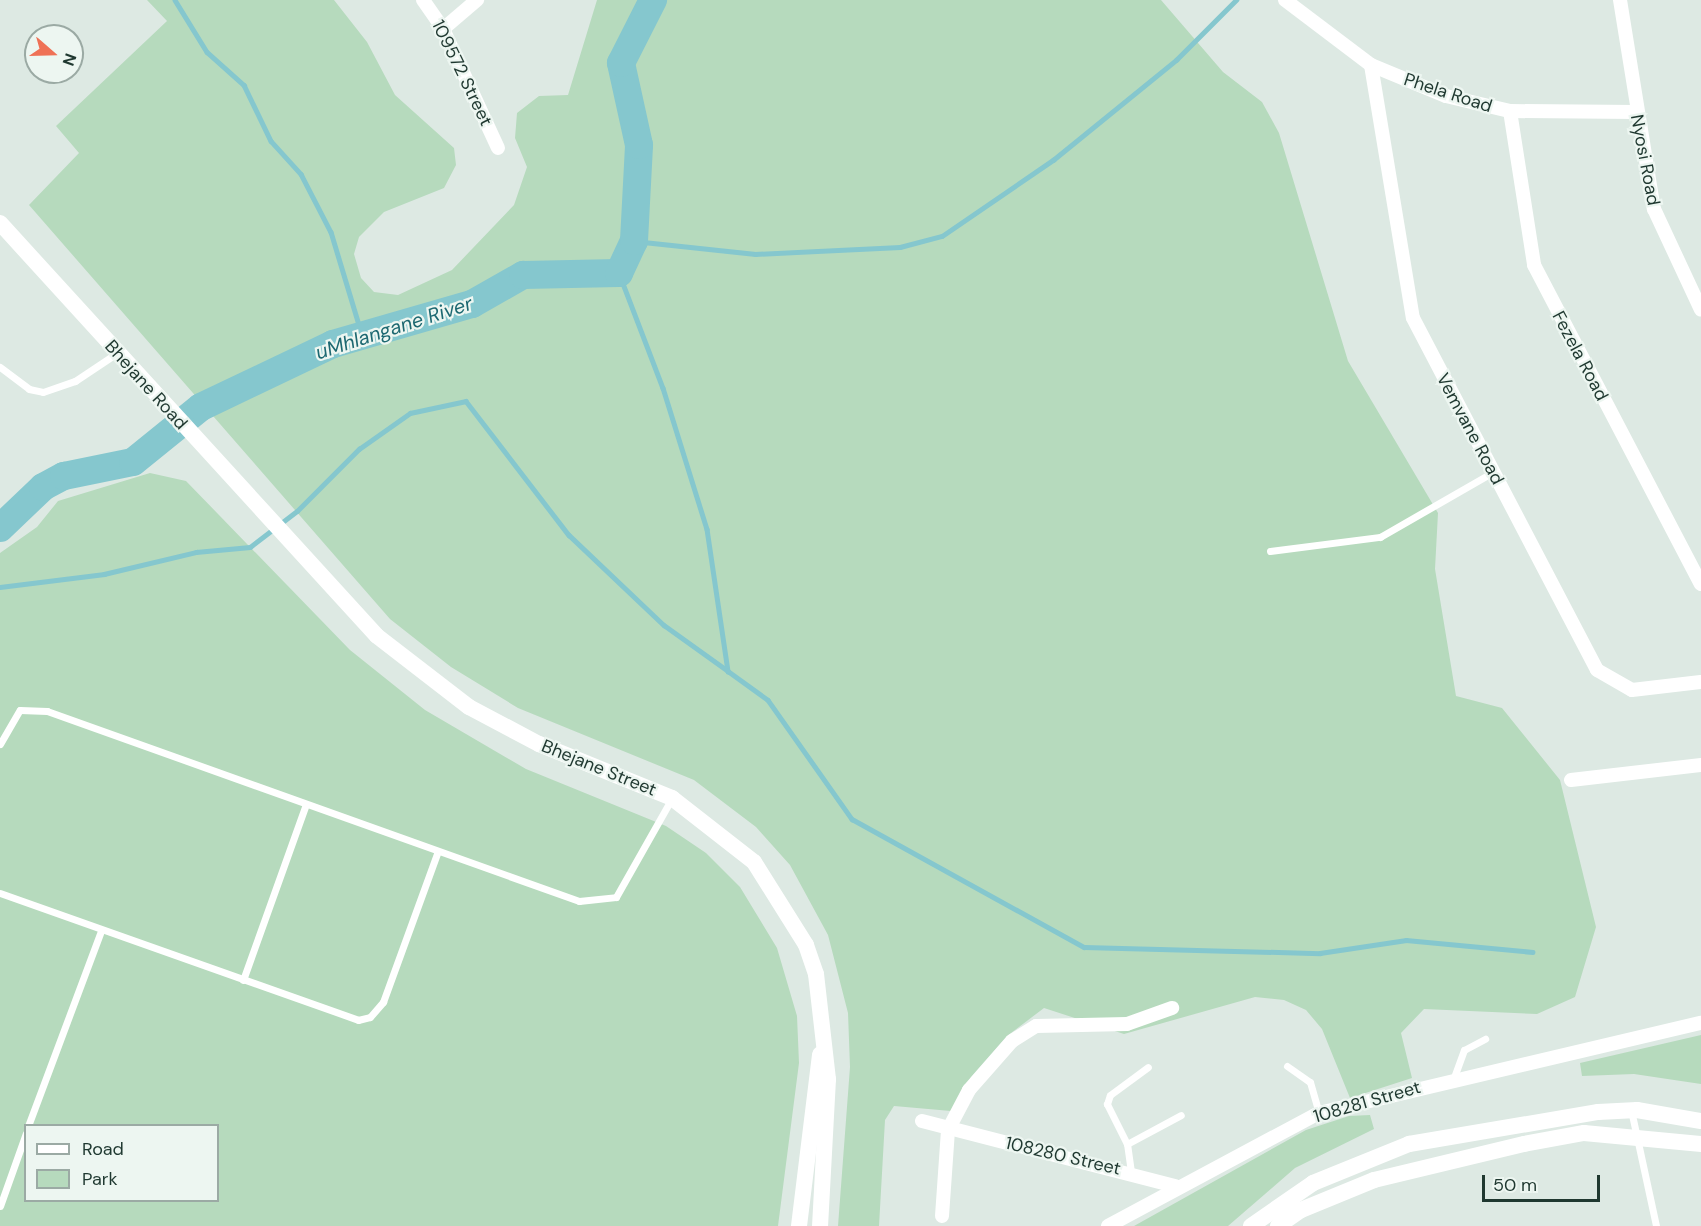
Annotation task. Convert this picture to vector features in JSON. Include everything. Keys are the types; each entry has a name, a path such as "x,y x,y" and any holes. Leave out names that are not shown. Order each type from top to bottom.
{"street":[{"name":"109572 Street","path":"423,0 443,29 498,148"},
{"path":"443,29 477,0"},
{"name":"Phela Road","path":"1286,0 1371,65 1446,96 1510,111 1636,112"},
{"name":"Nyosi Road","path":"1620,0 1636,112 1660,229 1701,310"},
{"name":"Vemvane Road","path":"1371,65 1406,297 1493,472 1597,670 1619,686 1639,691 1701,682"},
{"name":"Fezela Road","path":"1510,111 1530,257 1701,584"},
{"name":"Bhejane Road","path":"0,223 291,548"},
{"name":"Bhejane Street","path":"291,548 377,636 469,707 539,744 672,798 754,862 780,898 816,974 828,1120 820,1226"},
{"path":"1571,780 1701,765"},
{"path":"942,1216 948,1130 969,1090 1023,1032 1048,1023 1127,1024 1172,1008"},
{"name":"108281 Street","path":"1108,1226 1176,1186 1319,1113 1701,1023"},
{"name":"Bhejane Street","path":"799,1226 822,1045"},
{"path":"1251,1226 1313,1183 1409,1144 1527,1120 1631,1110 1701,1121"},
{"name":"108280 Street","path":"922,1121 948,1130 1131,1172 1176,1186"},
{"path":"1278,1226 1343,1191 1427,1166 1584,1133 1701,1144"}],"lane":[{"path":"0,367 29,389 43,392 75,381 117,352"},
{"path":"1270,551 1380,537 1493,472"},
{"path":"0,744 14,715 35,708 555,897 616,897 672,798"},
{"path":"243,980 305,807"},
{"path":"0,892 101,931 350,1019 370,1017 389,987 437,854"},
{"path":"28,1124 101,931"},
{"path":"1453,1080 1464,1050 1485,1039"},
{"path":"1287,1066 1310,1082 1319,1113"},
{"path":"1131,1172 1127,1144 1107,1104 1110,1095 1148,1067"},
{"path":"1631,1110 1633,1136 1656,1226"},
{"path":"1127,1144 1181,1115"},
{"path":"0,1206 24,1139"}],"green space":[{"path":"147,0 334,0 367,42 395,95 454,148 456,165 444,188 384,212 359,237 354,254 361,278 374,292 398,295 452,270 514,205 527,167 515,138 517,113 539,96 568,95 597,0 1161,0 1223,72 1262,102 1279,133 1348,361 1438,513 1435,569 1456,696 1502,708 1560,780 1596,927 1575,997 1537,1014 1424,1009 1401,1033 1412,1078 1350,1098 1322,1029 1306,1010 1284,1000 1255,997 1124,1034 1044,1008 1007,1036 971,1077 951,1111 894,1106 885,1120 879,1226 838,1226 850,1067 848,1013 828,935 790,865 756,827 694,780 518,708 451,667 390,619 29,205 79,153 56,126 167,21"},
{"path":"150,473 186,481 350,650 425,710 526,769 666,826 706,853 740,887 777,948 797,1016 799,1063 778,1226 0,1226 0,553 37,527 58,501"},
{"path":"1701,1035 1701,1084 1634,1074 1582,1076 1580,1063"},
{"path":"1370,1115 1374,1129 1295,1168 1228,1226 1134,1226 1306,1130 1349,1116"}],"waterway":[{"path":"175,0 207,52 244,85 271,141 301,174 331,232 362,335"},
{"name":"uMhlangane River","path":"0,528 43,487 64,476 133,462 201,407 333,344 472,304 523,275 619,273 634,241 639,145 621,63 653,0"},
{"path":"634,241 755,254 900,247 942,236 1053,160 1176,60 1236,0"},
{"path":"619,273 663,388 707,529 728,671 768,700 852,819 1084,947 1320,953 1406,940 1532,952"},
{"path":"0,587 104,574 196,552 250,547 297,511 359,449 410,413 466,401 569,535 664,625 728,671"}]}
